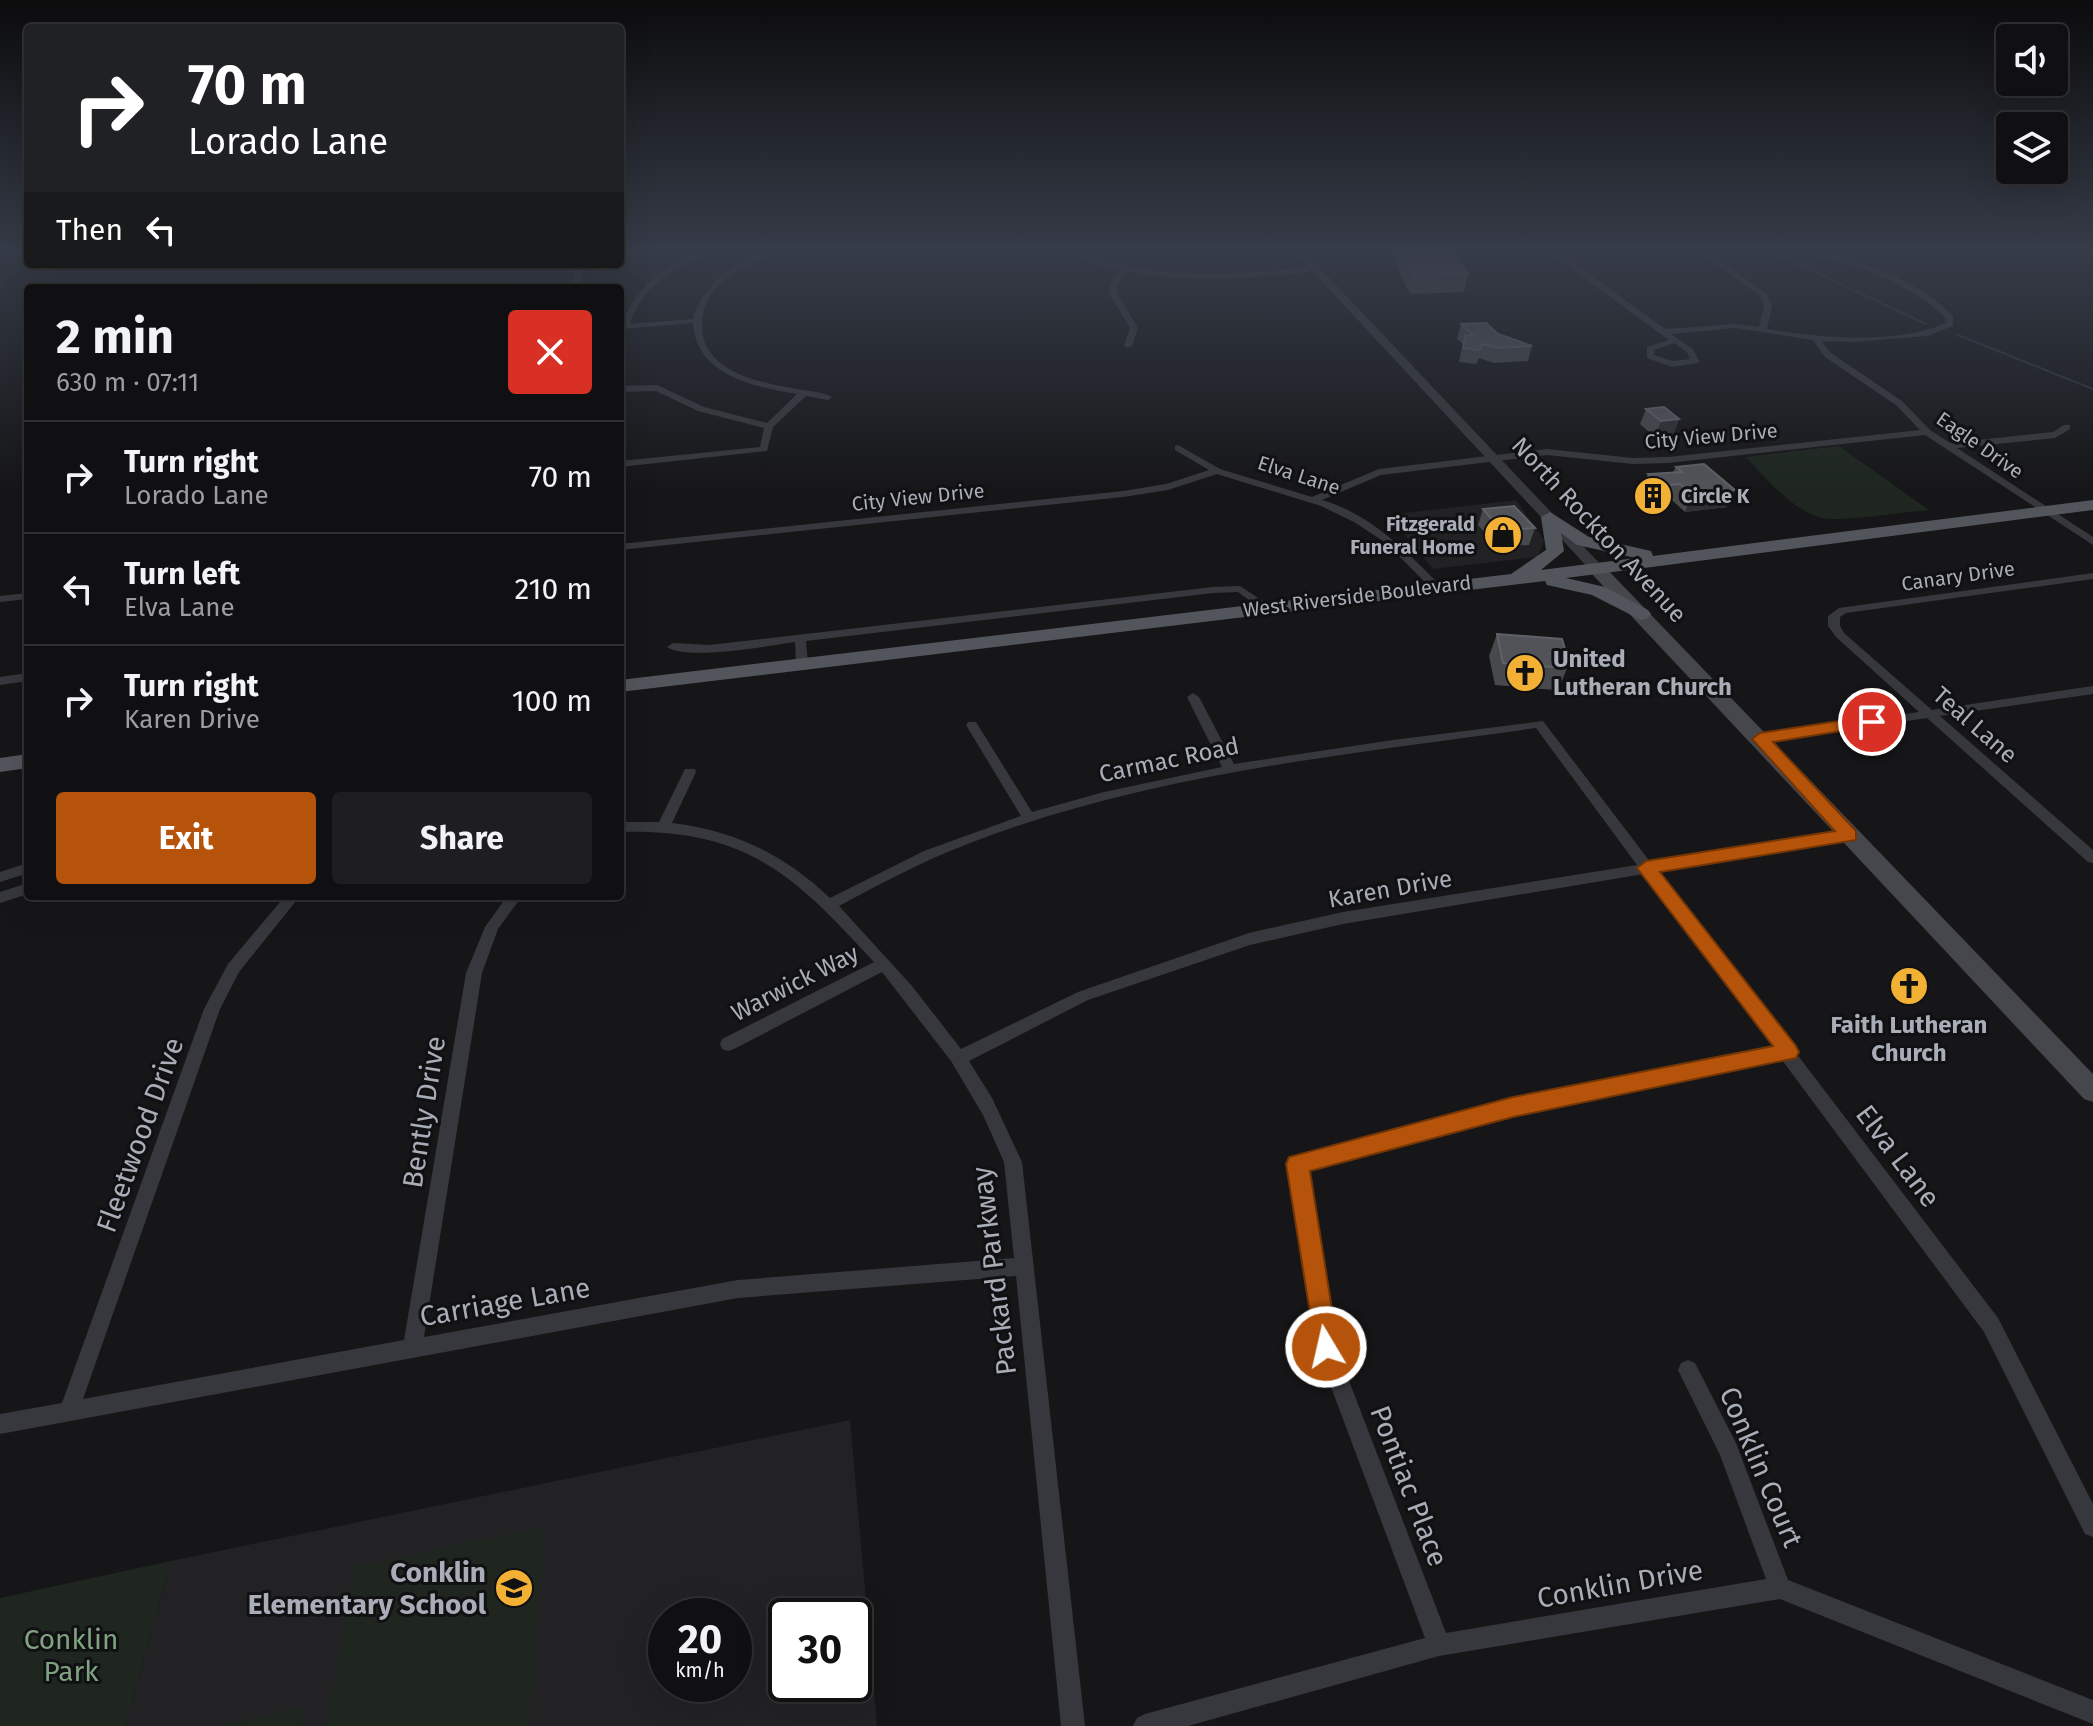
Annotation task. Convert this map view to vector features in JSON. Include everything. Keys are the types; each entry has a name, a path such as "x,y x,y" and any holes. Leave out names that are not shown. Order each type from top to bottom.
{"main road":[{"name":"West Riverside Boulevard","path":"624,686 1597,569 2093,505"},
{"path":"1550,517 1575,537 1598,547 1675,559"},
{"path":"1511,578 1544,562 1555,551 1550,517"},
{"path":"1641,614 1628,589 1628,581 1648,568 1675,559"},
{"name":"North Rockton Avenue","path":"1597,569 2093,1091"},
{"path":"1511,578 1579,585 1641,614"},
{"path":"0,765 24,762"}],"street":[{"path":"697,330 703,350 714,363 754,382 828,397"},
{"path":"1128,346 1133,330"},
{"name":"North Rockton Avenue","path":"1374,330 1597,569"},
{"path":"1659,330 1695,354 1695,361 1672,364 1648,352 1673,341"},
{"path":"1662,332 1687,330"},
{"path":"1766,330 1816,339 1854,340 1928,334 1941,330"},
{"name":"Eagle Drive","path":"1816,339 1828,355 1892,398 1927,432 2093,542"},
{"path":"624,389 657,388 701,409 769,426"},
{"path":"624,464 764,449 769,426 804,393"},
{"path":"1948,446 2055,435 2067,427"},
{"name":"City View Drive","path":"1313,500 1379,472 1566,452 1633,461 1668,460 1927,432"},
{"name":"Elva Lane","path":"1178,448 1217,471 1313,500 1384,536 1435,586"},
{"name":"City View Drive","path":"624,547 1123,494 1168,487 1217,471"},
{"name":"Canary Drive","path":"1834,620 1843,610 2093,576"},
{"path":"673,647 709,649 1233,588 1244,591 1265,607"},
{"path":"0,599 24,596"},
{"name":"Teal Lane","path":"1834,620 1840,635 2093,858"},
{"path":"800,638 802,664"},
{"path":"0,681 24,678"},
{"path":"1760,739 2093,690"},
{"path":"2077,693 2093,705"},
{"path":"1193,697 1229,767"},
{"name":"Elva Lane","path":"1539,724 1789,1052 1991,1325 2090,1513 2093,1526"},
{"name":"Carmac Road","path":"827,906 909,863 1029,818 1097,798 1229,767 1539,724"},
{"path":"972,725 1029,818"},
{"path":"664,826 690,772"},
{"name":"Packard Parkway","path":"624,827 664,826 723,838 758,852 827,906 884,964 979,1088 1013,1162 1073,1726"},
{"name":"Karen Drive","path":"959,1058 1083,996 1249,939 1343,918 1849,836"},
{"path":"0,877 24,869"},
{"path":"0,898 24,889"},
{"name":"Fleetwood Drive","path":"69,1410 212,1009 233,968 290,900"},
{"name":"Bently Drive","path":"413,1347 474,973 492,927 512,900"},
{"name":"Warwick Way","path":"728,1044 884,964"},
{"name":"Pontiac Place","path":"1439,1645 1326,1347 1297,1164 1513,1107 1789,1052"},
{"name":"Carriage Lane","path":"0,1424 738,1289 1023,1266"},
{"name":"Conklin Court","path":"1688,1370 1729,1450 1780,1588"},
{"path":"1780,1588 2093,1712"},
{"name":"Conklin Drive","path":"1145,1726 1439,1645 1780,1588"}],"shaded area":[{"path":"1516,500 1544,540 1538,557 1433,569 1389,515"},
{"name":"Conklin Elementary School","path":"850,1420 866,1598 768,1598 768,1702 872,1702 872,1669 877,1726 125,1726 171,1561"}],"green space":[{"path":"1839,446 1929,510 1859,518 1832,519 1812,515 1791,502 1746,457"},
{"path":"545,1526 529,1726 327,1726 354,1567"},
{"name":"Conklin Park","path":"171,1561 125,1726 0,1726 0,1598"},
{"path":"304,1705 301,1726 221,1726"}],"building":[{"path":"1467,330 1493,330 1532,346 1498,348 1483,344 1480,350 1463,348 1465,336 1473,335"},
{"path":"1664,407 1679,419 1661,421 1646,409"},
{"path":"1704,464 1735,490 1692,495 1680,484 1659,486 1648,474 1682,472 1676,467"},
{"path":"1514,506 1535,528 1501,530 1483,509"},
{"path":"1497,634 1562,639 1569,663 1563,663 1564,668 1503,663"}],"waterway":[{"path":"1958,335 2093,389"}],"place":[{"name":"Circle K","path":"1653,496"},
{"name":"Fitzgerald Funeral Home","path":"1503,535"},
{"name":"United Lutheran Church","path":"1525,673"},
{"name":"Faith Lutheran Church","path":"1909,986"},
{"name":"Conklin Elementary School","path":"514,1588"}],"route":[{"path":"1326,1347 1297,1164 1513,1107 1789,1052 1646,868 1849,836 1760,739 1872,722"}]}
